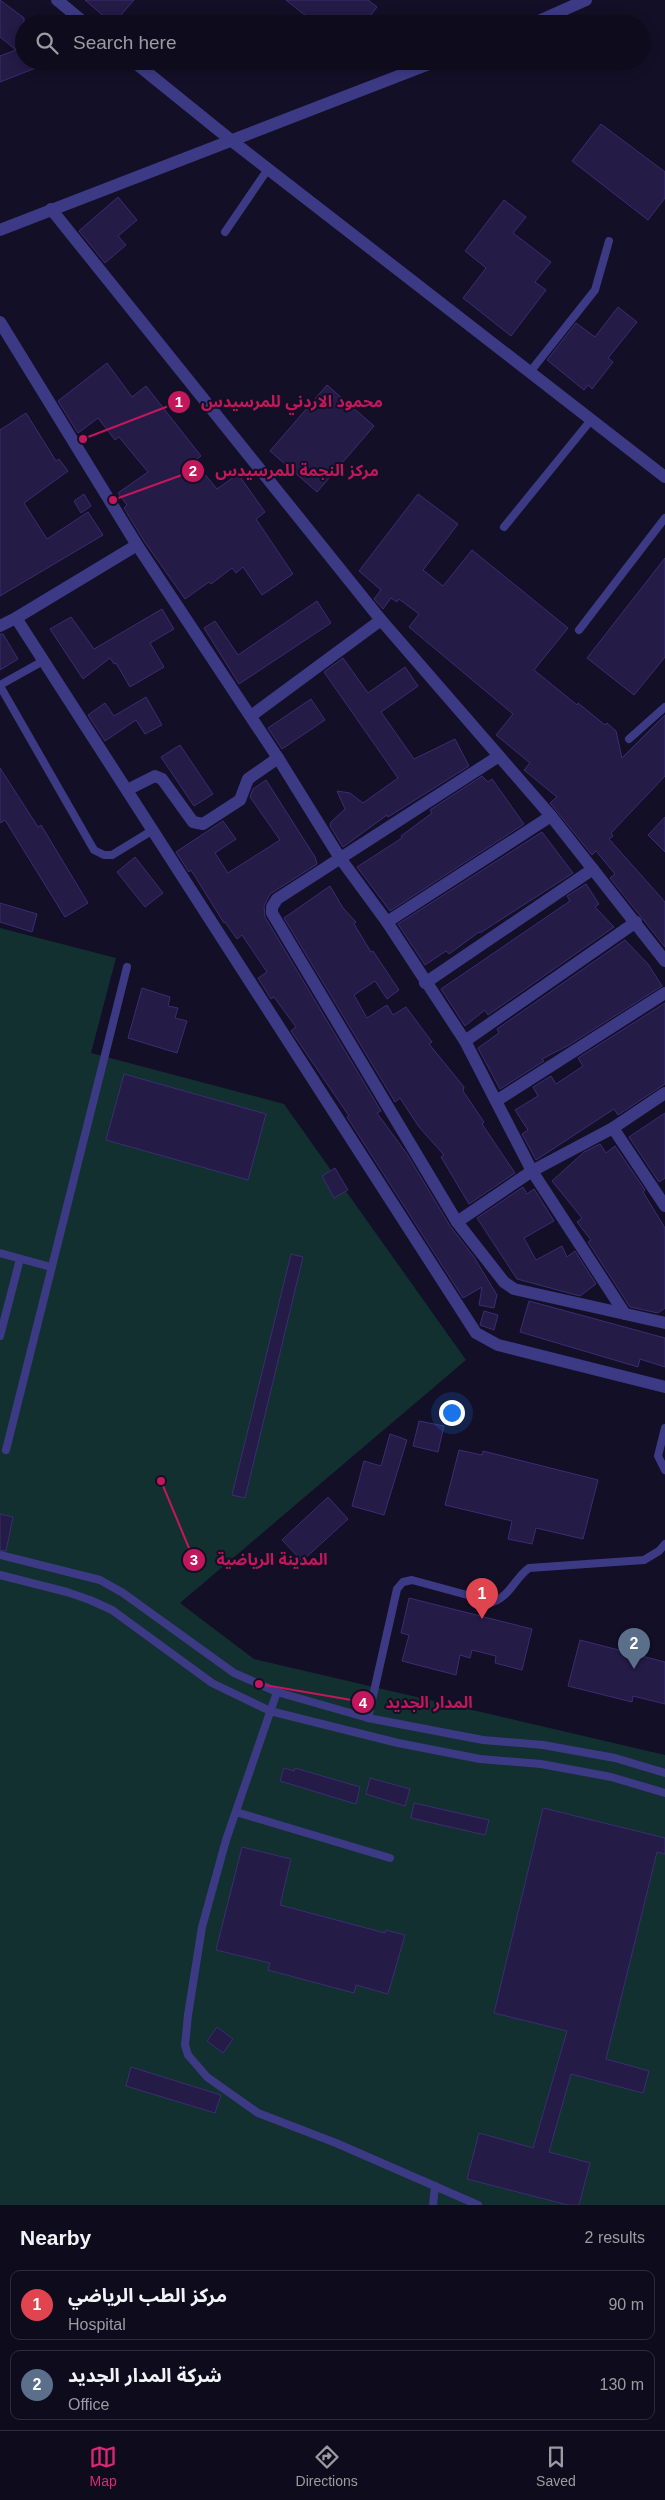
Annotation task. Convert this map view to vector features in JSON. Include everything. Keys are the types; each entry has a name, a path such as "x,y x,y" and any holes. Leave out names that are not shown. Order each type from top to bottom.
{"street":[{"path":"57,0 75,15"},
{"path":"552,15 586,0"},
{"path":"144,70 232,141 665,477"},
{"path":"0,230 414,70"},
{"path":"51,209 381,620 551,816 665,961"},
{"path":"0,322 137,545 278,758 340,858 387,922 425,983 465,1041 532,1171 625,1314"},
{"path":"0,626 137,545"},
{"path":"16,618 476,1333 498,1345 665,1387"},
{"path":"250,716 381,620"},
{"path":"499,756 277,899 272,907 272,914 457,1222 508,1287 665,1323"},
{"path":"127,790 155,776 162,779 193,822 203,824 240,800 248,779 278,758"},
{"path":"387,922 551,816"},
{"path":"425,983 593,869"},
{"path":"465,1041 636,922"},
{"path":"496,1101 665,993"},
{"path":"457,1222 532,1171 613,1128 665,1093"},
{"path":"613,1128 661,1190 665,1206"}],"lane":[{"path":"225,232 268,169"},
{"path":"530,372 595,290 609,241"},
{"path":"504,527 591,420"},
{"path":"579,630 665,518"},
{"path":"44,661 0,685 94,850 104,855 112,855 153,830"},
{"path":"629,740 665,707"},
{"path":"6,1450 127,967"},
{"path":"0,1253 51,1267"},
{"path":"0,1336 20,1259"},
{"path":"665,1428 658,1456 665,1470"},
{"path":"368,1718 397,1589 403,1582 412,1580 493,1602 502,1599 520,1574 529,1568 644,1560 659,1551 665,1544"},
{"path":"0,1555 100,1580 123,1592 234,1673 276,1692 368,1718 483,1740 561,1748 615,1758 665,1773"},
{"path":"0,1575 67,1592 112,1610 212,1683 270,1711 398,1743 480,1759 541,1764 602,1776 665,1793"},
{"path":"276,1692 210,1898 197,1956 185,2045 188,2055 207,2077 258,2113 336,2143 478,2205"},
{"path":"236,1812 390,1858"},
{"path":"433,2205 434,2186"}],"green space":[{"path":"0,928 116,958 91,1053 284,1104 466,1360 180,1603 254,1659 665,1755 665,2205 0,2205"}],"building":[{"path":"0,0 20,15 15,15 15,49 0,37"},
{"path":"85,0 134,0 121,15 102,15"},
{"path":"286,0 368,0 377,7 371,15 305,15"},
{"path":"15,50 15,70 31,70 0,82 0,56"},
{"path":"601,124 665,172 665,198 648,220 572,161"},
{"path":"118,197 137,220 118,236 126,245 105,263 79,231"},
{"path":"504,200 526,217 513,233 551,262 535,282 546,290 511,336 463,298 486,268 465,251"},
{"path":"618,307 637,322 608,358 613,362 592,389 588,385 584,390 547,360 576,323 595,337"},
{"path":"107,363 132,397 146,386 201,456 194,461 217,489 238,474 265,512 256,519 293,574 262,595 243,567 236,573 232,568 211,584 209,582 185,599 144,541 124,508 127,505 118,493 148,472 119,437 115,440 98,418 78,433 58,401"},
{"path":"327,385 374,426 317,492 270,451"},
{"path":"26,413 56,461 59,459 68,471 24,503 47,539 88,512 103,535 0,596 0,430"},
{"path":"84,494 91,506 81,513 74,501"},
{"path":"418,494 458,524 423,570 443,586 472,550 568,628 534,670 577,705 578,703 605,725 607,723 616,731 622,758 665,715 665,776 611,833 613,836 609,839 665,902 665,947 610,878 615,874 596,851 592,855 550,803 557,797 524,770 530,763 496,735 513,714 409,627 419,614 399,599 397,602 391,598 383,609 374,599 381,590 359,571"},
{"path":"665,558 665,657 634,695 587,658"},
{"path":"317,601 331,623 239,684 204,628 215,621 238,655"},
{"path":"162,609 174,629 150,643 164,667 130,687 116,663 114,664 110,658 83,679 50,629 71,617 94,649"},
{"path":"0,634 3,634 18,659 0,670"},
{"path":"343,658 368,693 405,667 418,686 381,712 414,759 455,739 469,766 388,817 387,815 343,847 330,826 331,822 345,809 337,791 350,793 363,803 398,778 324,672"},
{"path":"146,697 162,725 145,734 136,720 105,741 88,715 105,703 114,716"},
{"path":"311,699 325,720 282,749 268,728"},
{"path":"180,745 213,794 194,806 161,757"},
{"path":"0,768 38,827 41,825 88,903 65,917 5,820 0,823"},
{"path":"482,776 488,782 492,779 524,824 390,911 357,867 402,838 401,836 432,813 430,810"},
{"path":"266,780 315,857 317,864 270,894 264,906 265,917 381,1111 377,1113 407,1154 450,1226 474,1257 497,1295 494,1308 479,1305 482,1287 463,1298 347,1117 349,1116 291,1031 296,1027 274,997 271,999 258,978 267,972 242,935 237,939 224,923 191,870 189,872 176,852 223,821 236,839 215,853 228,873 280,840 250,797 253,789"},
{"path":"665,817 665,852 648,835"},
{"path":"542,832 573,873 479,932 449,954 446,951 425,965 398,924"},
{"path":"135,857 163,893 145,907 117,872"},
{"path":"586,884 599,904 595,907 614,927 488,1015 485,1010 465,1026 441,989 570,901 567,896"},
{"path":"330,886 343,908 356,922 354,924 371,952 373,951 399,990 387,999 375,981 354,995 367,1018 387,1005 393,1015 406,1007 432,1042 429,1044 464,1087 463,1091 484,1122 482,1124 515,1173 469,1204 441,1157 444,1155 419,1127 400,1098 395,1102 284,918"},
{"path":"0,903 37,914 32,932 0,922"},
{"path":"625,940 648,964 662,986 569,1045 542,1059 544,1061 500,1089 478,1048 499,1033 497,1029"},
{"path":"142,988 170,997 168,1006 178,1008 175,1018 187,1021 177,1053 128,1038"},
{"path":"665,1003 665,1084 618,1115 614,1109 536,1160 522,1134 528,1130 515,1110 538,1096 533,1087 551,1076 556,1084 583,1066 578,1058"},
{"path":"124,1074 266,1114 248,1180 106,1140"},
{"path":"665,1113 665,1178 659,1182 629,1137"},
{"path":"600,1144 606,1153 615,1146 645,1190 643,1192 665,1228 665,1308 658,1313 630,1307 588,1242 591,1240 577,1222 582,1218 552,1181 584,1152"},
{"path":"335,1168 348,1190 334,1198 322,1176"},
{"path":"523,1187 527,1194 534,1189 554,1221 524,1238 536,1260 562,1246 567,1257 575,1251 596,1284 580,1296 517,1279 477,1218"},
{"path":"291,1254 303,1257 245,1498 232,1495"},
{"path":"529,1301 665,1338 665,1367 640,1359 638,1367 520,1332"},
{"path":"484,1311 498,1315 494,1330 480,1325"},
{"path":"419,1421 444,1426 438,1452 413,1446"},
{"path":"390,1434 407,1440 384,1515 352,1506 364,1461 381,1466"},
{"path":"459,1450 482,1455 483,1451 598,1480 583,1539 536,1528 532,1544 508,1539 512,1521 445,1505"},
{"path":"328,1497 348,1519 302,1561 282,1540"},
{"path":"0,1514 13,1517 6,1551 0,1550"},
{"path":"409,1598 532,1629 522,1670 495,1663 496,1656 472,1650 470,1658 460,1655 456,1675 402,1661 409,1635 401,1633"},
{"path":"580,1640 665,1662 665,1704 633,1696 632,1702 568,1686"},
{"path":"284,1768 294,1771 295,1768 360,1787 356,1804 280,1781"},
{"path":"370,1778 410,1789 405,1806 366,1794"},
{"path":"414,1803 489,1820 485,1835 411,1818"},
{"path":"543,1808 665,1838 665,1854 657,1852 606,2059 649,2071 643,2093 571,2074 549,2152 590,2163 579,2205 568,2205 467,2179 479,2133 533,2148 567,2031 494,2013"},
{"path":"242,1847 291,1859 280,1905 385,1933 386,1930 405,1935 388,1994 356,1985 354,1993 268,1970 270,1963 216,1950"},
{"path":"217,2027 233,2039 223,2053 207,2041"},
{"path":"131,2067 221,2095 215,2113 126,2086"}],"place":[{"name":"محمود الاردني للمرسيدس","path":"83,439"},
{"name":"مركز النجمة للمرسيدس","path":"113,500"},
{"name":"المدينة الرياضية","path":"161,1481"},
{"name":"مركز الطب الرياضي","path":"482,1619"},
{"name":"شركة المدار الجديد","path":"634,1669"},
{"name":"المدار الجديد","path":"259,1684"}]}
